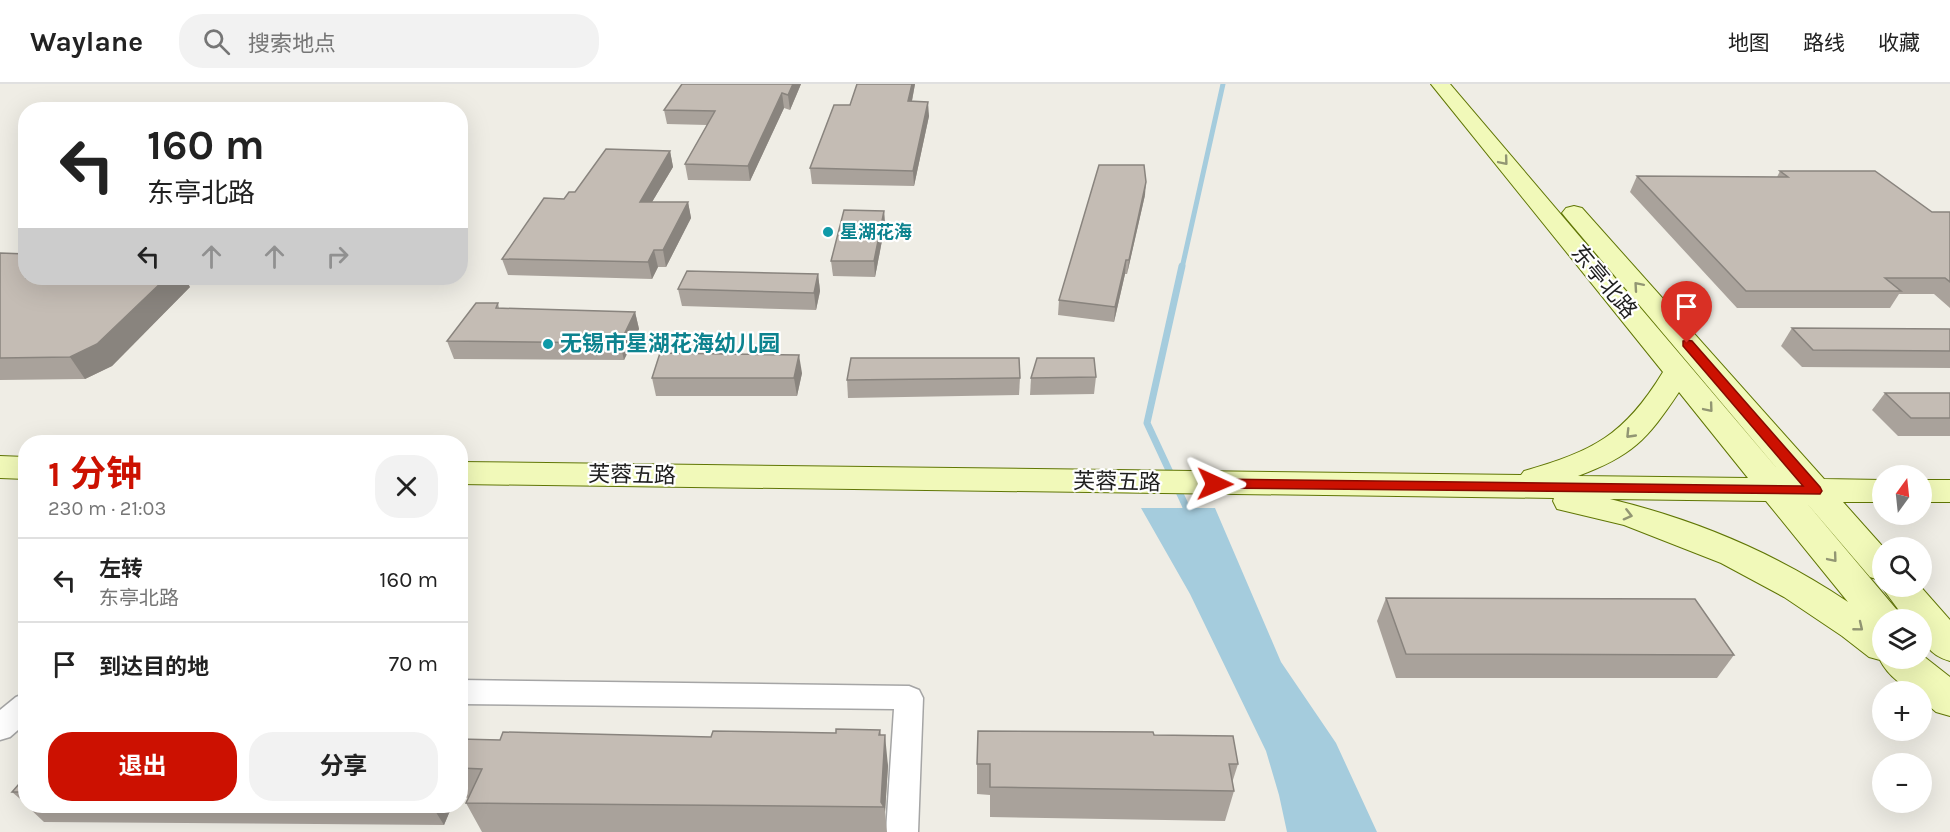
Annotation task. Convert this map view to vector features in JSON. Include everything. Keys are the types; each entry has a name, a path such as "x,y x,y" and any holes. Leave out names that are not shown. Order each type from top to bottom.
{"main road":[{"name":"东亭北路","path":"1440,84 1875,609"},
{"name":"东亭北路","path":"1462,84 1872,557"},
{"path":"1509,488 1570,468 1626,440 1678,372"},
{"path":"0,467 18,468"},
{"name":"芙蓉五路","path":"468,473 1872,491"},
{"path":"1509,488 1636,517 1744,559 1846,617 1872,638"},
{"path":"1932,491 1950,491"},
{"path":"1908,597 1950,646"},
{"path":"1912,669 1950,700"},
{"path":"1925,669 1950,700"}],"street":[{"path":"468,692 909,698 902,832"},
{"path":"0,728 18,712"}],"water":[{"path":"1141,508 1215,508 1281,662 1336,743 1377,832 1287,832 1266,751 1190,594"}],"building":[{"path":"682,84 793,84 788,95 782,93 748,166 685,164 715,111 664,110"},
{"path":"857,84 912,84 908,101 928,102 913,171 810,168 834,105 850,105"},
{"path":"606,149 670,151 640,202 688,202 663,250 654,250 648,262 502,259 544,198 564,199 569,192 575,192"},
{"path":"1099,165 1144,165 1146,182 1129,260 1126,260 1115,307 1059,300"},
{"path":"1780,171 1875,171 1932,212 1950,212 1950,282 1945,278 1885,278 1901,291 1746,291 1637,176 1788,177"},
{"path":"844,210 884,211 874,261 831,261"},
{"path":"0,253 18,254 18,285 159,285 97,344 70,357 0,358"},
{"path":"687,271 818,274 814,293 678,289"},
{"path":"476,303 498,303 496,308 635,312 620,343 447,341"},
{"path":"1792,328 1950,329 1950,351 1813,350"},
{"path":"660,353 799,355 794,378 652,378"},
{"path":"851,358 1019,358 1020,378 847,380"},
{"path":"1037,358 1094,358 1096,377 1031,378"},
{"path":"1885,393 1950,393 1950,418 1911,418"},
{"path":"1386,598 1695,599 1734,655 1406,654"},
{"path":"836,729 880,730 879,735 885,735 881,802 884,807 468,803 482,769 468,768 468,739 500,740 503,732 711,737 713,731 836,733"},
{"path":"978,731 1153,732 1154,735 1233,736 1238,764 1229,764 1234,791 990,787 990,764 977,764"}],"waterway":[{"path":"1182,268 1223,84"},
{"path":"1182,266 1147,423 1188,511"},
{"path":"1187,509 1190,516"}],"place":[{"name":"星湖花海","path":"828,232"},
{"name":"无锡市星湖花海幼儿园","path":"548,344"}],"route":[{"path":"1215,484 1815,491 1687,343"}]}
